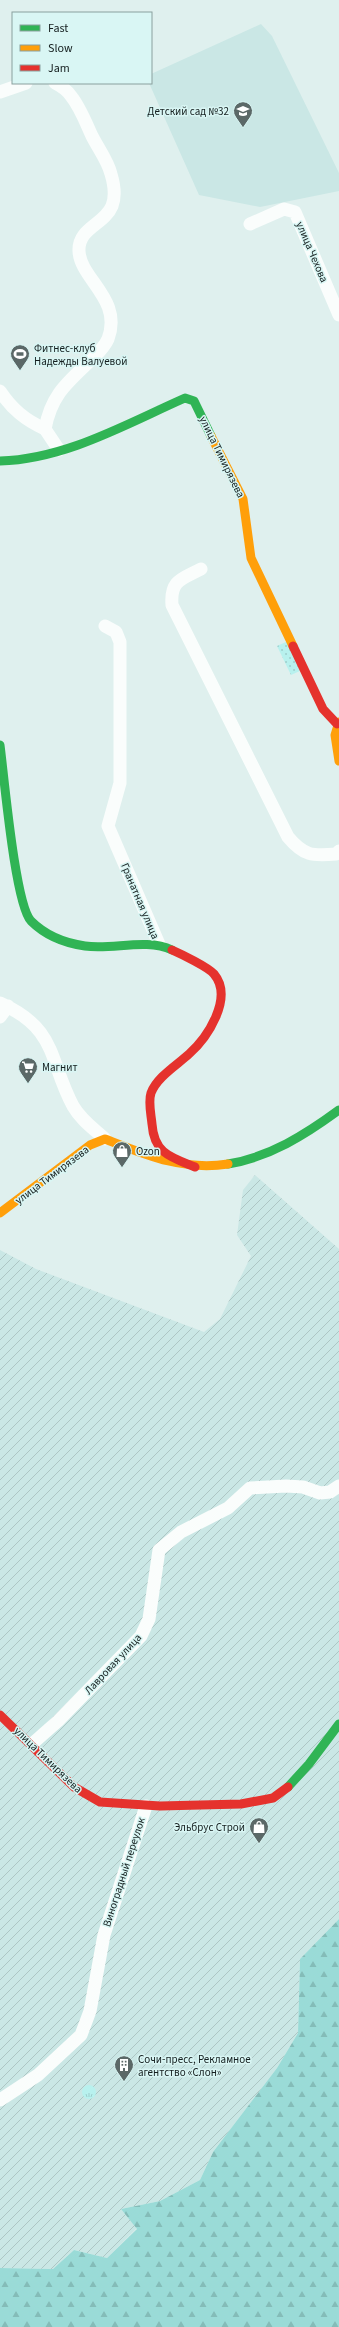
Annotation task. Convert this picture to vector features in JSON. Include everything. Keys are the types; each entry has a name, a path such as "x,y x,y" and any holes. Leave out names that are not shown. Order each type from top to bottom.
{"street":[{"path":"0,92 23,84"},
{"path":"44,428 48,413 57,393 102,348 108,340 110,316 104,297 81,261 79,251 80,240 85,232 104,218 112,206 115,191 111,173 72,96 62,86 57,84"},
{"name":"улица Чехова","path":"250,224 284,208 295,212 339,315"},
{"path":"0,391 9,405 29,422 44,428 59,450"},
{"name":"улица Тимирязева","path":"0,461 41,457 185,398 194,400 243,499 251,558 323,709 338,723 335,742 339,761"},
{"path":"201,569 177,581 171,592 172,605 288,837 300,851 315,856 336,854 339,851"},
{"name":"Гранатная улица","path":"0,745 20,896 30,920 54,939 84,946 109,948 159,944 108,826 120,784 120,642 116,632 105,626"},
{"path":"159,944 183,955 214,974 221,992 218,1013 210,1030 190,1053 164,1076 152,1093 150,1100 150,1124 153,1138 158,1147 173,1158 196,1167"},
{"path":"3,1009 36,1025 49,1045 73,1107 85,1122 105,1139 170,1163 196,1167 231,1166 257,1158 316,1128 339,1110"},
{"name":"улица Тимирязева","path":"0,1213 90,1145 105,1139"},
{"name":"Лавровая улица","path":"32,1744 58,1721 141,1636 149,1619 159,1550 181,1532 228,1508 250,1488 286,1486 304,1487 320,1493 330,1492 339,1486"},
{"name":"улица Тимирязева","path":"0,1715 32,1744 74,1787 85,1795 101,1802 146,1806"},
{"name":"Виноградный переулок","path":"0,2100 38,2075 81,2035 90,2010 104,1935 146,1806 242,1805 272,1799 291,1785 339,1724"}],"shaded area":[{"name":"Детский сад №32","path":"261,24 272,36 339,173 339,191 260,207 199,195 149,84 152,84 152,74"},
{"path":"255,1175 339,1249 339,1919 300,1959 298,2033 277,2068 213,2152 200,2180 160,2201 121,2209 137,2228 107,2258 74,2250 53,2269 0,2268 0,1250 36,1269 204,1332 220,1319 251,1256 237,1235 243,1190"}],"green space":[{"path":"288,641 302,670 291,675 277,646"},
{"path":"339,1919 339,2327 0,2327 0,2268 53,2269 74,2250 107,2258 137,2229 121,2209 160,2201 200,2180 213,2152 277,2068 298,2033 300,1959"},
{"path":"89,2085 94,2087 96,2092 94,2097 89,2099 84,2097 82,2092 84,2087"}],"traffic: fast":[{"path":"0,461 24,459 72,447 118,429 185,398 194,401 211,436"},
{"path":"0,745 15,866 25,910 31,921 49,935 77,945 96,947 151,945 172,950"},
{"path":"228,1164 258,1156 286,1144 339,1110"},
{"path":"288,1787 309,1764 339,1724"}],"traffic: slow":[{"path":"211,436 243,499 251,558 293,646"},
{"path":"339,722 335,735 339,761"},
{"path":"0,1213 90,1145 105,1139 135,1151 165,1160 211,1166 228,1164"}],"traffic: jam":[{"path":"293,646 323,709 337,724"},
{"path":"172,950 211,971 219,984 221,994 220,1006 210,1028 196,1047 158,1082 150,1097 153,1134 156,1142 160,1148 171,1157 195,1167"},
{"path":"0,1715 74,1787 100,1802 160,1806 241,1804 273,1798 288,1787"}],"place":[{"name":"Детский сад №32","path":"243,128"},
{"name":"Фитнес-клуб Надежды Валуевой","path":"20,371"},
{"name":"Магнит","path":"28,1084"},
{"name":"Ozon","path":"122,1168"},
{"name":"Эльбрус Строй","path":"259,1844"},
{"name":"Сочи-пресс, Рекламное агентство «Слон»","path":"124,2082"}]}
